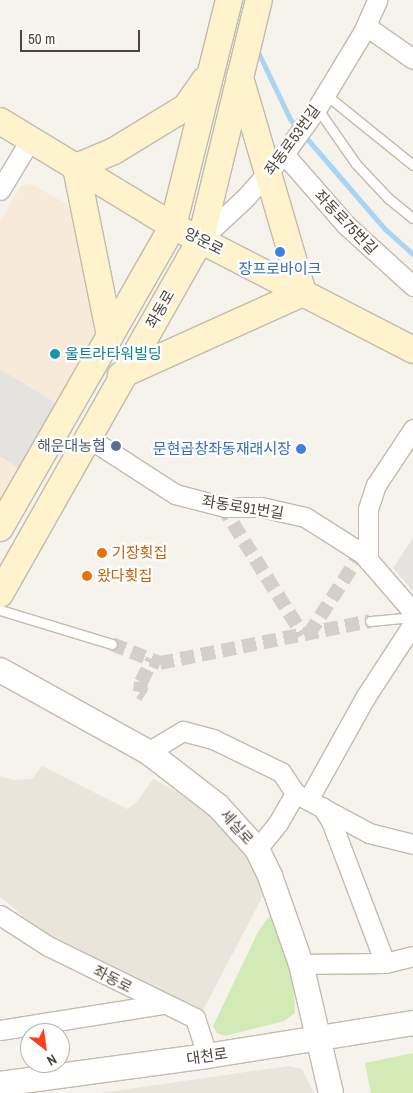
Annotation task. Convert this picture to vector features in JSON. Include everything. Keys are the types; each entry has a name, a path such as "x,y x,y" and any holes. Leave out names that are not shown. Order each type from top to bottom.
{"main road":[{"name":"좌동로","path":"0,528 173,226 229,0"},
{"name":"좌동로","path":"0,594 121,375 201,239 239,75 259,0"},
{"path":"110,336 76,167 114,151 186,107 213,69"},
{"path":"121,375 303,292 239,75"},
{"name":"양운로","path":"0,122 173,226 413,350"}],"street":[{"name":"좌동로53번길","path":"201,239 268,175 284,154 321,101 366,26 377,0"},
{"path":"366,26 413,58"},
{"path":"0,190 30,140"},
{"name":"좌동로75번길","path":"284,154 346,225 413,286"},
{"name":"좌동로91번길","path":"87,437 175,494 226,507 261,507 305,517 368,560 412,613"},
{"path":"368,560 370,501 389,462 412,437"},
{"path":"257,849 278,823 308,800 412,613"},
{"name":"세실로","path":"0,670 148,752 218,806 257,849 270,876 301,964 331,1093"},
{"path":"148,752 183,731 213,739 281,772 330,821 385,963"},
{"path":"308,800 369,832 413,844"},
{"name":"좌동로","path":"0,915 48,946 162,1004 195,1018 208,1056"},
{"path":"301,964 385,963 413,956"},
{"path":"0,1030 162,1004"},
{"name":"대천로","path":"0,1084 208,1056 413,1023"}],"lane":[{"path":"321,101 413,165"},
{"path":"321,101 356,164 388,198 413,218"},
{"path":"0,610 112,644"},
{"path":"370,621 412,613"}],"shaded area":[{"path":"31,184 74,208 104,337 0,511 0,221 21,186"},
{"path":"0,369 59,405 20,469 0,456"},
{"path":"413,538 413,591 393,568"},
{"path":"42,766 127,809 136,803 153,779 210,809 258,859 268,886 201,1014 39,929 0,897 0,776 14,780 32,779"},
{"path":"288,1066 302,1069 314,1093 101,1093"}],"green space":[{"path":"269,916 277,925 294,988 295,1013 284,1021 225,1036 217,1033 213,1026 258,932"},
{"path":"413,1053 413,1093 371,1093 365,1063"}],"waterway":[{"path":"257,50 290,119 385,229 413,254"}],"tunnel":[{"path":"222,506 303,635"},
{"path":"309,634 361,553"},
{"path":"112,644 160,663 370,621"},
{"path":"145,695 140,692 141,682 152,660"}],"place":[{"name":"장프로바이크","path":"280,252"},
{"name":"울트라타워빌딩","path":"55,354"},
{"name":"해운대농협","path":"116,446"},
{"name":"문현곱창좌동재래시장","path":"301,449"},
{"name":"기장횟집","path":"102,553"},
{"name":"왔다횟집","path":"87,576"}]}
